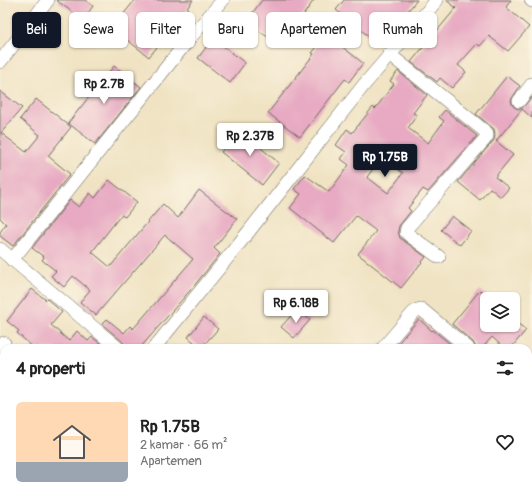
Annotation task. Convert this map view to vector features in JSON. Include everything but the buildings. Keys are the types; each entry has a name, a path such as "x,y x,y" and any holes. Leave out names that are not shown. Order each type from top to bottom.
{"street":[{"path":"0,62 48,0"},
{"path":"12,260 189,39 223,0"},
{"path":"157,344 246,235 389,54 436,0"},
{"path":"389,54 487,133 485,139 407,228 406,232 409,235 439,257"},
{"path":"519,101 532,84"},
{"path":"0,249 113,344"},
{"path":"386,344 413,313 420,309 463,344"}]}
